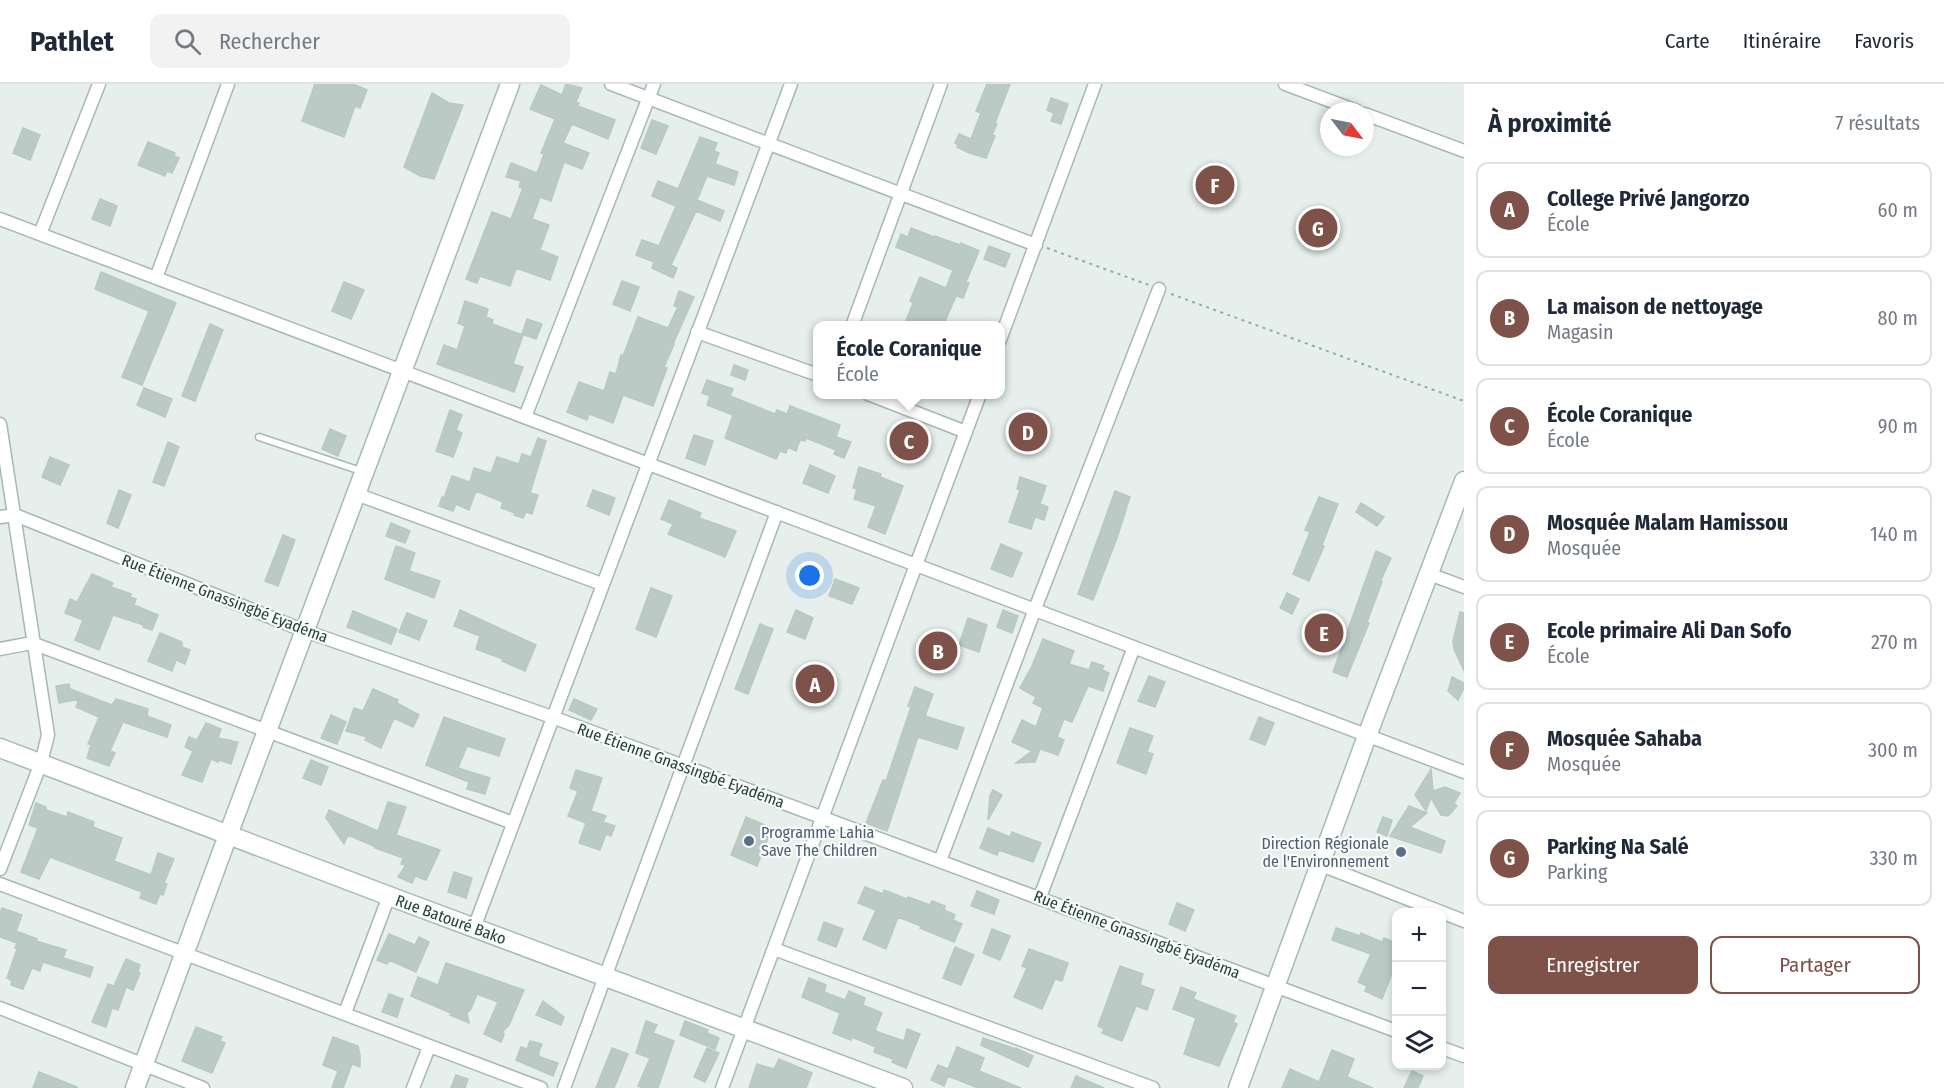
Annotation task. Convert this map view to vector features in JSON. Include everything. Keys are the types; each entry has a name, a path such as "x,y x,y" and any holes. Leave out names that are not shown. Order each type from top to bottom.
{"street":[{"path":"40,234 99,84"},
{"path":"156,278 228,84"},
{"path":"135,1088 510,84"},
{"path":"611,84 1036,244"},
{"path":"525,417 654,84"},
{"path":"474,928 790,84"},
{"path":"854,321 942,84"},
{"path":"1005,327 1095,84"},
{"path":"1285,84 1333,102"},
{"path":"1374,117 1464,151"},
{"path":"0,219 1464,772"},
{"path":"940,861 1159,289"},
{"path":"697,332 813,373"},
{"path":"881,399 966,432"},
{"path":"722,1088 978,399"},
{"path":"0,424 48,735 41,764 0,869"},
{"path":"1238,1088 1367,736 1464,481"},
{"path":"356,494 602,584"},
{"path":"564,1088 777,512"},
{"name":"Rue Étienne Gnassingbé Eyadéma","path":"0,517 15,515 305,630 552,717 1392,1030"},
{"path":"1429,573 1464,587"},
{"path":"0,649 33,643 513,823"},
{"path":"1040,897 1134,647"},
{"name":"Rue Batouré Bako","path":"0,748 903,1088"},
{"path":"1321,865 1464,921"},
{"path":"0,884 541,1088"},
{"path":"345,1013 389,896"},
{"path":"774,949 1153,1088"},
{"path":"0,1008 203,1088"},
{"path":"413,1088 429,1047"},
{"path":"1446,1049 1464,1056"}],"lane":[{"path":"259,437 364,472"}],"path":[{"path":"1036,244 1464,401"}],"building":[{"path":"315,84 353,84 367,90 360,108 355,106 344,137 302,121"},
{"path":"566,84 582,88 576,102 579,103 578,106 615,120 608,139 572,124 563,143 589,153 582,169 564,162 551,201 540,197 532,219 549,225 540,250 558,257 550,280 516,268 510,286 480,276 477,283 466,279 492,212 511,219 523,188 519,187 521,181 506,177 511,163 537,173 544,154 541,153 555,119 530,109 541,85 562,95"},
{"path":"987,84 1010,84 995,123 997,124 992,135 995,136 986,158 969,153 957,147 955,143 959,134 971,139 981,113 976,111"},
{"path":"432,93 449,103 463,105 434,179 420,176 404,167"},
{"path":"1051,98 1068,104 1061,124 1051,121 1054,113 1047,110"},
{"path":"652,120 668,126 656,154 641,148"},
{"path":"23,128 40,135 30,160 13,153"},
{"path":"700,137 717,143 714,151 719,153 715,164 738,172 734,185 707,176 697,200 724,211 720,221 696,211 671,265 677,268 673,278 652,268 654,262 636,255 642,240 659,246 676,206 652,196 658,181 678,189"},
{"path":"148,142 175,153 174,156 179,158 172,173 167,171 165,176 138,165"},
{"path":"100,199 117,206 110,226 92,219"},
{"path":"911,228 960,245 961,243 979,251 966,282 969,283 963,298 956,296 945,321 906,321 913,303 910,301 920,277 946,288 953,270 896,247 901,234 908,237"},
{"path":"989,246 1010,254 1005,267 984,259"},
{"path":"101,272 176,303 142,385 122,377 149,311 95,289"},
{"path":"622,281 639,287 630,311 613,304"},
{"path":"344,282 364,290 351,319 332,311"},
{"path":"679,291 694,297 664,367 667,368 653,406 623,395 613,423 589,414 587,420 567,412 579,382 604,391 610,372 616,374 621,355 623,356 638,317 668,328 678,307 674,306"},
{"path":"465,301 488,309 486,317 493,320 492,324 523,335 513,364 523,367 514,392 437,364 444,345 457,350 465,326 458,323"},
{"path":"527,319 542,324 536,339 522,334"},
{"path":"210,324 223,330 195,401 182,396"},
{"path":"734,365 748,370 745,380 731,375"},
{"path":"707,380 733,389 730,396 775,414 777,410 787,414 790,406 840,425 836,437 851,442 844,458 834,454 836,450 806,438 805,441 800,440 796,451 788,447 786,453 780,451 776,459 725,438 733,415 707,405 710,396 702,393"},
{"path":"144,388 172,399 165,417 137,405"},
{"path":"450,410 462,415 456,430 462,433 453,457 436,451"},
{"path":"1022,423 1039,430 1034,442 1017,434"},
{"path":"903,427 920,434 913,452 896,446"},
{"path":"330,429 346,436 338,456 322,449"},
{"path":"694,435 713,441 705,465 686,458"},
{"path":"538,438 546,441 530,493 538,495 532,514 526,512 523,518 514,515 515,513 501,508 503,502 476,491 469,510 456,504 453,511 439,506 452,476 470,482 474,468 491,473 497,457 519,464 522,454 531,457"},
{"path":"168,442 179,447 164,486 153,482"},
{"path":"50,457 69,465 60,485 42,477"},
{"path":"810,465 835,476 828,493 803,483"},
{"path":"859,467 881,474 880,477 903,486 885,534 868,527 876,506 854,499 857,489 853,488"},
{"path":"1020,477 1046,486 1040,504 1048,507 1044,520 1035,517 1031,529 1009,522 1020,490 1017,489"},
{"path":"119,490 131,495 118,528 107,523"},
{"path":"593,490 615,498 609,515 587,506"},
{"path":"1115,491 1130,497 1093,600 1078,594"},
{"path":"1319,497 1338,504 1309,581 1293,574 1310,532 1305,530"},
{"path":"669,500 701,513 699,518 736,531 725,557 668,534 673,524 661,519"},
{"path":"1361,503 1384,517 1377,526 1356,512"},
{"path":"391,523 410,531 405,543 386,536"},
{"path":"283,535 295,540 278,586 265,581"},
{"path":"1001,544 1022,553 1012,577 991,569"},
{"path":"396,546 415,553 409,571 440,581 434,598 385,579"},
{"path":"1376,551 1391,558 1380,582 1382,582 1367,622 1369,623 1347,677 1333,672"},
{"path":"92,574 113,583 111,587 131,594 130,597 136,599 134,605 158,615 152,630 113,615 99,650 75,640 83,620 65,613 70,599 77,602"},
{"path":"835,579 859,588 852,604 829,596"},
{"path":"651,588 672,596 656,637 636,629"},
{"path":"1287,593 1299,599 1292,614 1280,608"},
{"path":"460,610 536,645 525,671 502,661 503,659 476,649 480,636 454,626"},
{"path":"796,610 813,618 805,639 787,632"},
{"path":"1003,610 1018,616 1012,633 997,627"},
{"path":"353,611 397,629 391,644 347,627"},
{"path":"1460,612 1464,613 1464,671 1454,649 1453,641"},
{"path":"407,613 427,621 419,640 399,632"},
{"path":"968,618 987,625 979,652 959,645"},
{"path":"760,624 773,629 748,694 735,689"},
{"path":"160,633 182,642 182,647 190,650 185,664 176,660 172,671 148,661"},
{"path":"932,637 954,647 947,663 924,654"},
{"path":"1043,639 1074,651 1069,664 1089,670 1092,662 1104,666 1102,670 1109,673 1103,691 1088,686 1072,722 1064,719 1057,737 1064,740 1058,755 1040,749 1035,762 1016,763 1032,751 1012,742 1022,720 1036,727 1043,708 1033,703 1036,697 1020,688"},
{"path":"1149,676 1165,682 1155,707 1138,701"},
{"path":"1452,677 1464,683 1458,700 1448,691"},
{"path":"69,684 70,689 112,705 116,699 148,709 147,716 171,725 167,737 123,722 110,751 115,753 109,766 87,758 91,744 88,744 99,717 76,707 79,699 59,703 56,686"},
{"path":"915,687 933,694 925,716 964,728 957,749 918,737 887,831 866,823 883,780 886,781 911,707 908,706"},
{"path":"373,689 398,700 397,703 419,715 413,727 394,718 381,748 365,740 367,737 346,731 354,708 363,711"},
{"path":"574,699 597,709 591,720 569,710"},
{"path":"331,715 346,722 337,744 321,738"},
{"path":"444,717 505,739 499,756 467,746 458,768 490,778 485,794 467,789 469,782 426,765"},
{"path":"1259,717 1274,723 1265,745 1250,739"},
{"path":"206,723 221,729 218,738 238,742 231,764 211,759 202,782 182,775 193,751 185,747 189,737 197,740"},
{"path":"1130,728 1153,736 1147,752 1153,754 1146,774 1117,763"},
{"path":"311,760 328,767 321,785 303,778"},
{"path":"1431,769 1433,791 1445,787 1460,793 1454,803 1457,806 1448,816 1441,815 1431,798 1426,811 1415,795"},
{"path":"576,770 602,778 591,811 606,816 603,822 615,826 611,836 606,834 600,850 579,843 586,823 568,816 578,791 570,788"},
{"path":"993,790 1002,795 988,820 990,796"},
{"path":"388,802 406,807 396,835 440,850 426,880 415,876 412,883 398,877 406,865 401,864 403,858 348,835 344,844 326,818 329,810 378,831"},
{"path":"36,803 46,807 46,810 67,817 68,812 94,822 93,827 122,838 114,861 151,875 158,853 174,859 164,883 167,884 163,895 160,894 156,904 140,898 142,892 50,857 39,879 21,872 38,828 29,825"},
{"path":"1409,806 1427,813 1410,827 1445,841 1441,853 1390,836"},
{"path":"746,817 772,828 757,866 731,855"},
{"path":"1383,817 1392,820 1387,836 1377,832"},
{"path":"988,828 1010,837 1012,832 1041,843 1033,862 999,850 997,855 980,848"},
{"path":"454,872 472,878 466,898 448,892"},
{"path":"865,887 883,894 884,890 907,899 908,897 930,905 932,901 945,906 944,910 955,915 953,920 962,924 954,942 898,917 886,949 863,939 876,910 858,903"},
{"path":"977,891 999,900 994,914 971,906"},
{"path":"1177,903 1194,910 1185,931 1169,924"},
{"path":"2,908 22,915 16,931 37,939 36,941 66,950 63,958 93,967 90,977 43,962 40,971 32,968 23,989 11,985 12,981 7,978 17,943 0,937"},
{"path":"824,922 843,929 836,947 818,940"},
{"path":"1336,928 1360,936 1361,933 1382,942 1384,938 1392,941 1392,973 1382,999 1365,991 1367,986 1358,982 1371,954 1332,940"},
{"path":"992,929 1010,936 1000,960 983,953"},
{"path":"389,934 415,945 419,937 429,942 416,972 389,960 387,964 377,960"},
{"path":"955,947 974,955 961,985 943,978"},
{"path":"1029,949 1068,963 1062,981 1055,979 1042,1009 1014,997 1027,968 1022,966"},
{"path":"126,959 140,965 138,972 140,973 133,990 126,987 118,1010 112,1008 106,1027 92,1022 108,984 114,986"},
{"path":"446,963 524,990 509,1025 503,1031 501,1042 484,1034 498,1002 477,994 467,1013 469,1023 411,996 418,977 438,985"},
{"path":"1120,966 1143,974 1140,985 1154,990 1147,1010 1136,1006 1122,1041 1102,1033 1104,1029 1098,1026"},
{"path":"809,978 826,985 824,992 845,1000 849,991 865,998 863,1005 882,1013 875,1030 878,1032 904,1041 907,1029 920,1034 906,1068 892,1062 893,1059 874,1052 876,1047 852,1037 851,1040 833,1033 840,1013 802,997"},
{"path":"1181,987 1196,993 1193,999 1236,1016 1233,1022 1237,1024 1219,1066 1184,1054 1196,1018 1173,1009"},
{"path":"389,994 403,999 397,1017 382,1012"},
{"path":"543,1001 564,1017 561,1025 536,1015"},
{"path":"646,1021 657,1025 653,1033 674,1041 658,1088 638,1086 650,1058 636,1053"},
{"path":"685,1021 708,1030 707,1033 719,1038 715,1049 680,1035"},
{"path":"196,1027 222,1037 220,1041 225,1043 212,1073 182,1061"},
{"path":"333,1037 358,1046 360,1055 360,1067 352,1064 343,1088 332,1088 338,1071 323,1065"},
{"path":"983,1038 1033,1056 1028,1067 981,1045"},
{"path":"530,1041 542,1044 538,1054 540,1057 558,1063 553,1076 516,1060 521,1047 527,1049"},
{"path":"957,1047 984,1058 979,1071 1021,1088 978,1088 948,1076 944,1086 931,1080 938,1065 948,1069"},
{"path":"612,1048 628,1054 614,1088 596,1088"},
{"path":"707,1048 719,1053 705,1082 694,1077"},
{"path":"1332,1050 1354,1059 1347,1077 1373,1088 1282,1088 1290,1069 1319,1082"},
{"path":"779,1059 812,1073 806,1088 749,1088 757,1064 774,1069"},
{"path":"1412,1071 1423,1076 1418,1088 1404,1088"},
{"path":"39,1072 77,1087 77,1088 33,1088"},
{"path":"456,1075 468,1079 465,1088 451,1088"},
{"path":"1076,1076 1104,1088 1071,1088"}],"place":[{"name":"Mosquée Sahaba","path":"1215,185"},
{"name":"Parking Na Salé","path":"1318,228"},
{"name":"Mosquée Malam Hamissou","path":"1028,432"},
{"name":"École Coranique","path":"909,441"},
{"name":"Ecole primaire Ali Dan Sofo","path":"1324,633"},
{"name":"La maison de nettoyage","path":"938,651"},
{"name":"College Privé Jangorzo","path":"815,684"},
{"name":"Programme Lahia Save The Children","path":"749,841"},
{"name":"Direction Régionale de l'Environnement","path":"1401,852"}]}
